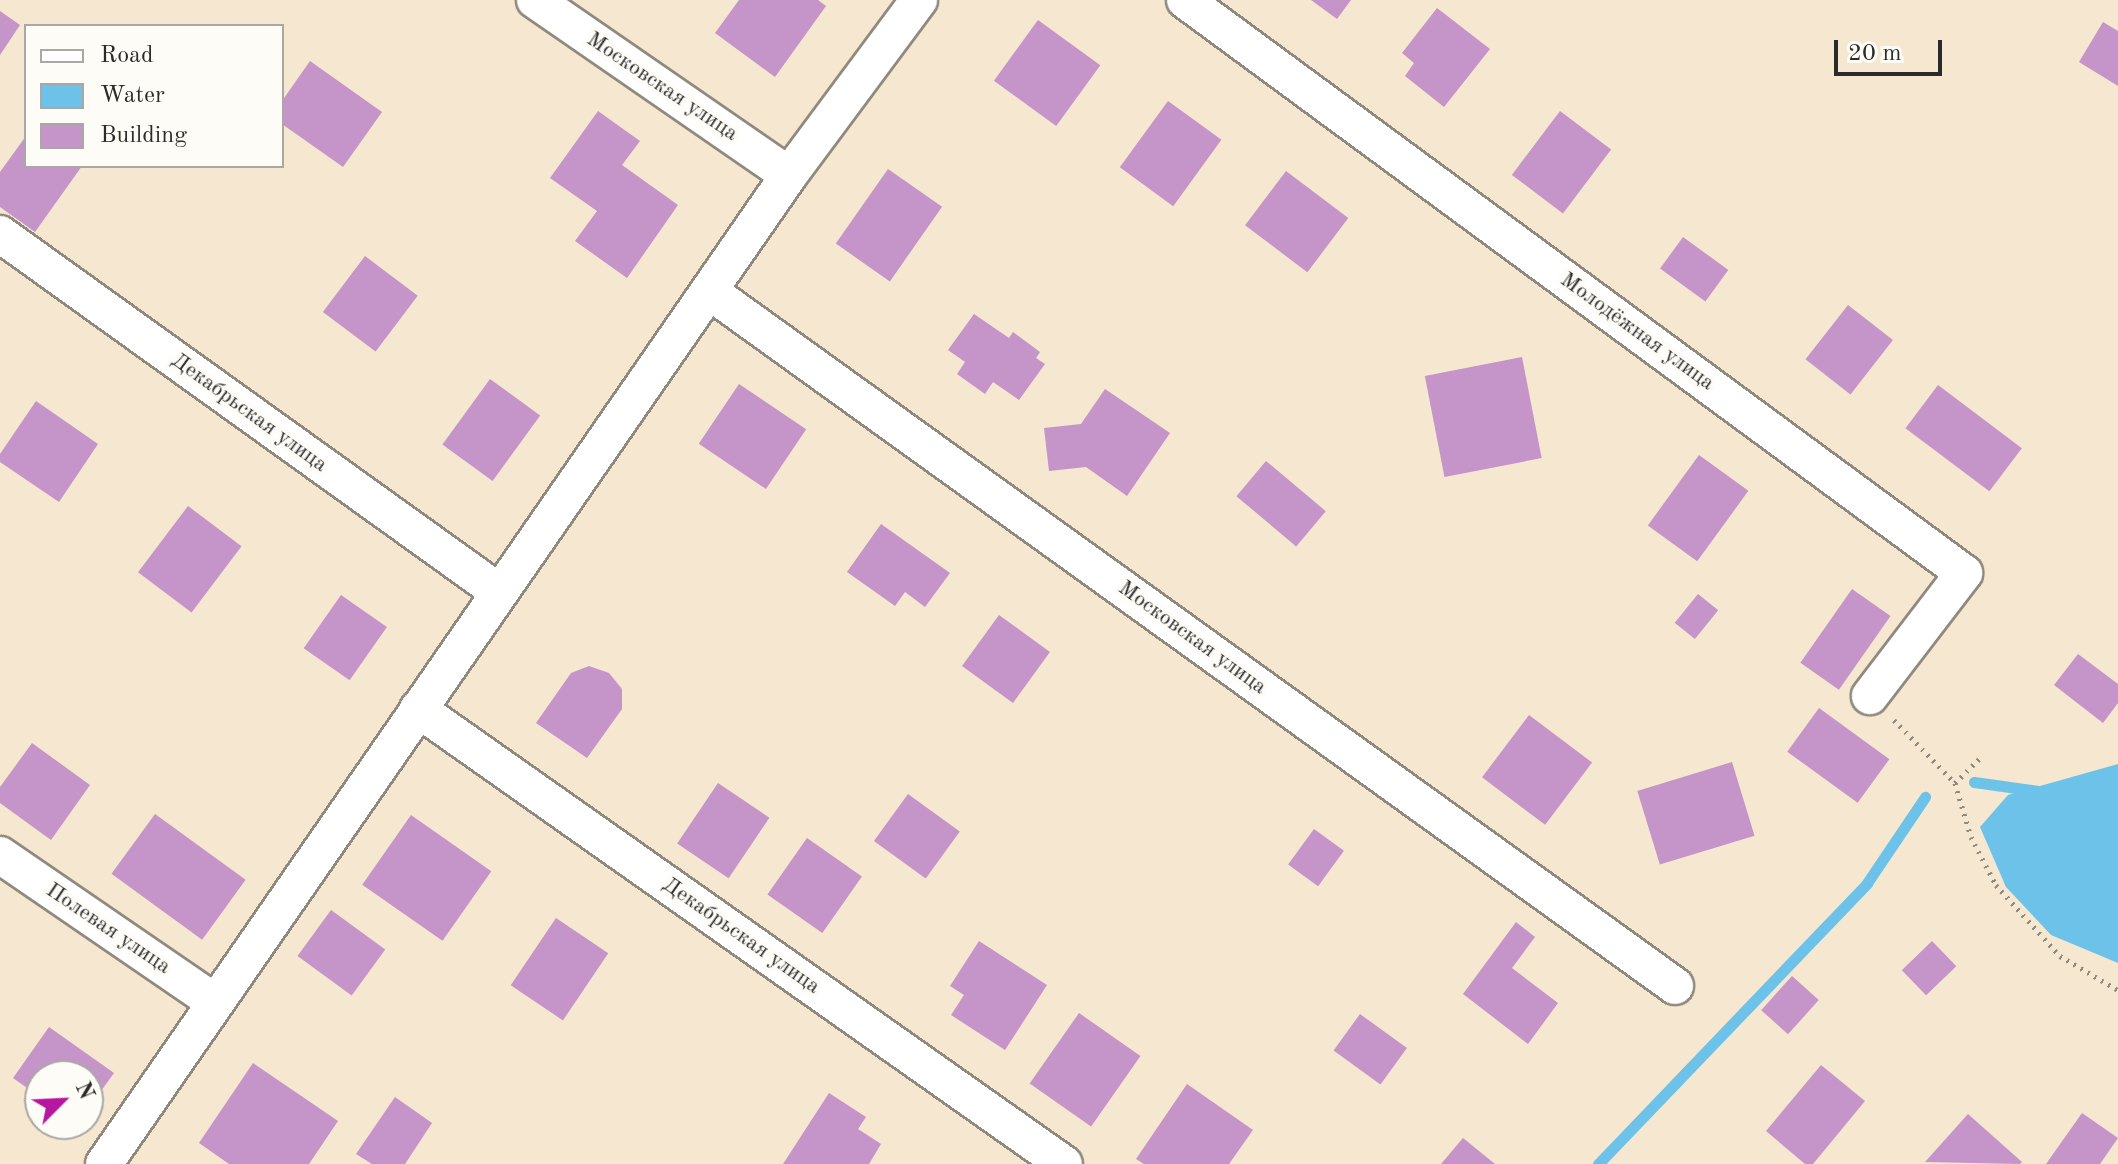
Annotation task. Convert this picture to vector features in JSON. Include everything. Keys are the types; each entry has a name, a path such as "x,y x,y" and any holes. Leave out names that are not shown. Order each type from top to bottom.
{"street":[{"name":"Московская улица","path":"535,0 789,175"},
{"path":"120,1158 215,1002 789,175 919,0"},
{"name":"Молодёжная улица","path":"1185,0 1964,573 1870,696"},
{"name":"Декабрьская улица","path":"0,234 499,592"},
{"name":"Московская улица","path":"709,291 1675,986"},
{"name":"Декабрьская улица","path":"418,709 1064,1164"},
{"name":"Полевая улица","path":"0,855 215,1002"}],"path":[{"path":"1870,696 1955,783 1971,837 1996,885 2060,956 2118,990"},
{"path":"1955,783 1979,759"}],"water":[{"path":"2118,764 2118,963 2051,935 2006,887 1980,827 2008,795"}],"building":[{"path":"739,0 818,0 826,6 775,77 715,33"},
{"path":"1311,0 1351,0 1337,19"},
{"path":"1437,8 1490,49 1444,107 1405,76 1414,63 1402,53"},
{"path":"0,11 20,25 0,55"},
{"path":"1038,20 1100,65 1056,126 994,81"},
{"path":"2103,22 2118,31 2118,86 2079,62"},
{"path":"310,61 382,112 343,167 284,125 284,98"},
{"path":"1168,101 1221,140 1173,206 1120,167"},
{"path":"598,111 640,141 622,165 678,205 627,278 575,241 597,211 550,178"},
{"path":"1560,111 1611,150 1563,213 1512,175"},
{"path":"24,139 24,168 81,168 35,232 0,207 0,172"},
{"path":"888,169 942,207 890,281 836,244"},
{"path":"1286,171 1348,218 1307,272 1245,225"},
{"path":"1683,237 1728,270 1705,301 1660,269"},
{"path":"365,256 418,296 376,352 323,312"},
{"path":"1848,305 1893,340 1850,394 1806,359"},
{"path":"974,314 1009,338 1013,332 1040,352 1036,358 1045,364 1019,400 993,382 985,394 957,374 965,362 948,350"},
{"path":"1522,357 1542,458 1444,477 1425,376"},
{"path":"490,379 540,415 493,481 442,445"},
{"path":"739,384 806,429 766,489 699,444"},
{"path":"1938,385 2022,448 1989,491 1906,428"},
{"path":"1105,389 1170,433 1127,496 1086,467 1049,471 1044,428 1081,424"},
{"path":"36,401 98,444 59,502 0,462 0,454"},
{"path":"1699,455 1748,491 1697,561 1648,525"},
{"path":"1266,461 1326,511 1296,546 1236,496"},
{"path":"188,506 242,546 192,613 138,572"},
{"path":"881,524 950,573 925,607 905,592 895,606 847,572"},
{"path":"1852,589 1891,616 1839,690 1800,663"},
{"path":"1698,594 1718,610 1695,639 1675,623"},
{"path":"341,595 387,627 350,680 304,648"},
{"path":"999,615 1050,652 1013,703 962,666"},
{"path":"2078,654 2118,684 2118,703 2103,723 2054,685"},
{"path":"589,666 609,673 622,689 622,709 587,758 536,723 571,673"},
{"path":"1819,708 1889,759 1858,803 1787,752"},
{"path":"1529,715 1592,763 1545,825 1482,777"},
{"path":"32,743 90,785 51,840 0,803 0,787"},
{"path":"1732,762 1755,836 1660,865 1637,791"},
{"path":"718,783 769,818 729,878 677,844"},
{"path":"908,794 960,832 926,879 874,841"},
{"path":"155,814 246,880 202,940 112,874"},
{"path":"411,815 491,871 443,941 362,885"},
{"path":"1314,829 1344,851 1318,886 1288,865"},
{"path":"807,838 862,876 822,933 767,895"},
{"path":"331,910 385,949 352,995 297,956"},
{"path":"556,918 608,953 563,1020 511,985"},
{"path":"1516,922 1535,937 1512,968 1558,1003 1528,1044 1463,994"},
{"path":"979,941 1047,985 1005,1050 951,1015 964,995 950,986"},
{"path":"1932,941 1956,966 1926,995 1902,970"},
{"path":"1792,976 1819,1000 1788,1034 1761,1010"},
{"path":"1079,1013 1140,1056 1091,1126 1030,1083"},
{"path":"1360,1014 1407,1048 1380,1084 1334,1050"},
{"path":"49,1027 96,1060 26,1060"},
{"path":"24,1062 24,1086 13,1078"},
{"path":"253,1063 338,1121 309,1164 229,1164 199,1143"},
{"path":"1821,1065 1865,1101 1813,1164 1805,1164 1766,1131"},
{"path":"104,1066 114,1073 104,1087"},
{"path":"1187,1084 1253,1130 1229,1164 1144,1164 1136,1159"},
{"path":"829,1093 866,1117 858,1129 881,1144 869,1164 783,1164"},
{"path":"395,1097 432,1123 405,1164 372,1164 356,1154"},
{"path":"2082,1113 2118,1138 2100,1164 2046,1164"},
{"path":"1968,1114 2022,1162 1925,1162"},
{"path":"1463,1138 1495,1164 1441,1164"}],"waterway":[{"path":"1974,782 2038,791"},
{"path":"1598,1164 1867,883 1925,797"}]}
